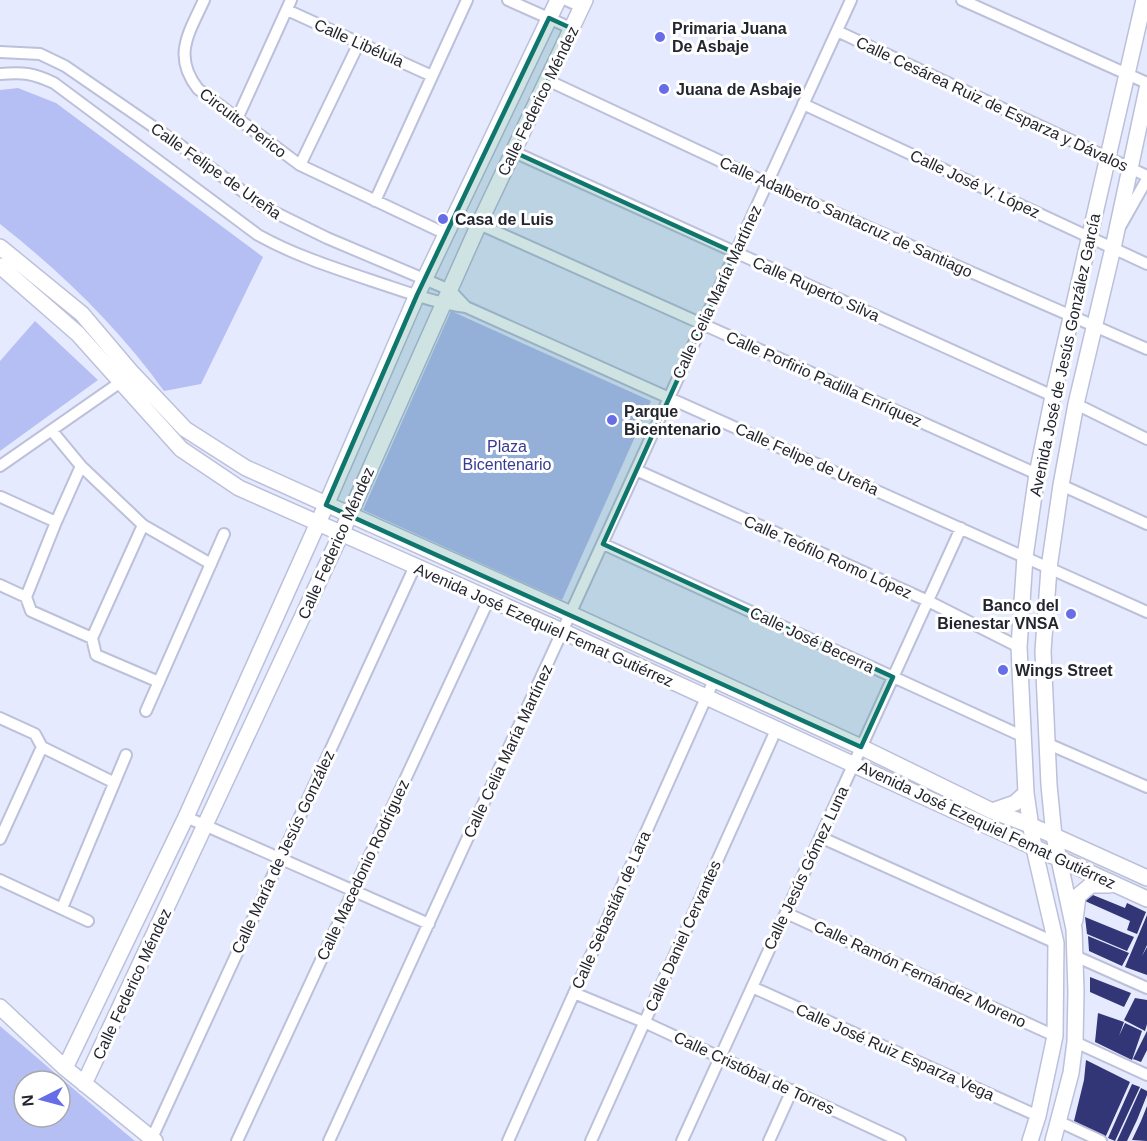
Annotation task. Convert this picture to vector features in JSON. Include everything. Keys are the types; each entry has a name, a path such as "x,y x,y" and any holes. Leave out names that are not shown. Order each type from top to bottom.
{"street":[{"name":"Circuito Perico","path":"204,0 183,52 189,78 198,89 300,165 446,234"},
{"path":"508,0 573,29"},
{"name":"Calle Federico Méndez","path":"65,1068 186,817 417,295 558,0"},
{"path":"566,0 584,4"},
{"name":"Calle Celia María Martínez","path":"329,1141 851,0"},
{"path":"962,0 1147,83"},
{"name":"Avenida José de Jesús González García","path":"1030,1141 1038,1116 1055,1036 1056,943 1034,848 1026,793 1019,647 1025,557 1037,474 1053,396 1143,0"},
{"path":"375,201 432,76 463,1"},
{"name":"Calle Federico Méndez","path":"84,1084 341,534 479,224 584,4"},
{"path":"237,119 289,5"},
{"name":"Calle Libélula","path":"289,5 359,43 432,76"},
{"name":"Calle Cesárea Ruiz de Esparza y Dávalos","path":"837,31 1147,178"},
{"path":"300,165 359,43"},
{"name":"Calle Felipe de Ureña","path":"0,52 40,54 65,66 177,143 264,207 294,224 450,290 466,307"},
{"name":"Calle Felipe de Ureña","path":"0,74 24,72 54,83 258,235 274,244 328,266 443,304 466,307 1147,612"},
{"name":"Calle Adalberto Santacruz de Santiago","path":"548,80 768,183 1147,349"},
{"name":"Avenida José de Jesús González García","path":"1053,1141 1060,1122 1071,1073 1075,1042 1075,956 1074,929 1054,836 1046,743 1043,651 1049,568 1076,404 1147,89"},
{"name":"Calle José V. López","path":"803,104 1089,238 1114,242 1147,264"},
{"name":"Calle Ruperto Silva","path":"514,152 1053,396"},
{"path":"1114,242 1147,178"},
{"name":"Calle Porfirio Padilla Enríquez","path":"479,224 1037,474"},
{"name":"Avenida José Ezequiel Femat Gutiérrez","path":"0,247 82,314 126,378 181,449 239,488 854,764 1058,860 1147,899"},
{"name":"Avenida José Ezequiel Femat Gutiérrez","path":"0,266 185,429 246,468 861,747 992,811 1030,825 1147,878"},
{"path":"0,466 126,378"},
{"path":"1076,404 1147,439"},
{"path":"52,431 81,466 143,525 211,564"},
{"path":"81,466 26,597 31,611 92,639"},
{"name":"Calle Teófilo Romo López","path":"636,470 928,601 1019,647"},
{"path":"1061,485 1147,524"},
{"path":"1,497 56,522"},
{"path":"143,525 92,639 96,655 159,682"},
{"name":"Calle Jesús Gómez Luna","path":"682,1141 961,528"},
{"path":"146,711 224,534"},
{"name":"Calle José Becerra","path":"603,543 1022,736"},
{"name":"Calle María de Jesús González","path":"153,1140 415,566"},
{"path":"0,585 26,597"},
{"name":"Calle Macedonio Rodríguez","path":"237,1141 489,599"},
{"name":"Calle Sebastián de Lara","path":"508,1141 714,680"},
{"path":"0,718 35,734 42,747 113,782"},
{"name":"Calle Daniel Cervantes","path":"591,1141 776,730"},
{"path":"1046,743 1147,787"},
{"path":"0,839 42,747"},
{"path":"62,908 126,755"},
{"path":"992,811 1015,803 1026,793"},
{"path":"186,817 429,924"},
{"path":"820,837 1056,943"},
{"path":"0,880 88,921"},
{"path":"1074,929 1078,896 1091,885 1118,885"},
{"name":"Calle Ramón Fernández Moreno","path":"786,913 1055,1036"},
{"path":"1075,956 1147,988"},
{"name":"Calle José Ruiz Esparza Vega","path":"752,987 1038,1116"},
{"name":"Calle Cristóbal de Torres","path":"574,993 720,1056 900,1141"},
{"path":"0,1007 65,1068 153,1140"},
{"path":"1075,1042 1147,1075"},
{"path":"769,1141 792,1090"},
{"path":"1060,1122 1101,1141"}],"highlighted area":[{"path":"549,18 573,29 514,152 735,253 603,544 893,677 861,747 326,505 417,295"}],"green space":[{"path":"18,88 56,103 263,257 201,384 164,391 128,345 88,302 0,224 0,90"},
{"name":"Plaza Bicentenario","path":"451,311 651,401 562,600 363,510"},
{"path":"35,321 98,380 0,451 0,361"},
{"path":"0,1026 50,1069 12,1069 12,1129 72,1129 72,1087 135,1141 0,1141"}],"building":[{"path":"1093,895 1125,908 1127,903 1146,912 1137,934 1127,930 1130,921 1085,901"},
{"path":"1147,915 1147,945 1142,956 1147,947 1147,975 1125,967"},
{"path":"1085,917 1134,937 1127,951 1087,934"},
{"path":"1088,936 1129,953 1122,966 1089,951"},
{"path":"1090,977 1131,993 1124,1007 1090,992"},
{"path":"1135,998 1147,1000 1145,1031 1124,1020"},
{"path":"1098,1013 1124,1022 1119,1036 1125,1023 1142,1031 1132,1060 1095,1042"},
{"path":"1147,1031 1147,1050 1141,1062 1133,1059"},
{"path":"1086,1060 1130,1082 1105,1138 1074,1121 1084,1080"},
{"path":"1132,1084 1140,1087 1115,1141 1108,1138"},
{"path":"1141,1088 1147,1091 1147,1095 1137,1120 1127,1141 1117,1141"},
{"path":"1147,1106 1147,1141 1132,1140 1141,1121"}],"place":[{"name":"Primaria Juana De Asbaje","path":"660,37"},
{"name":"Juana de Asbaje","path":"664,89"},
{"name":"Casa de Luis","path":"443,219"},
{"name":"Parque Bicentenario","path":"612,420"},
{"name":"Banco del Bienestar VNSA","path":"1071,614"},
{"name":"Wings Street","path":"1003,670"}]}
